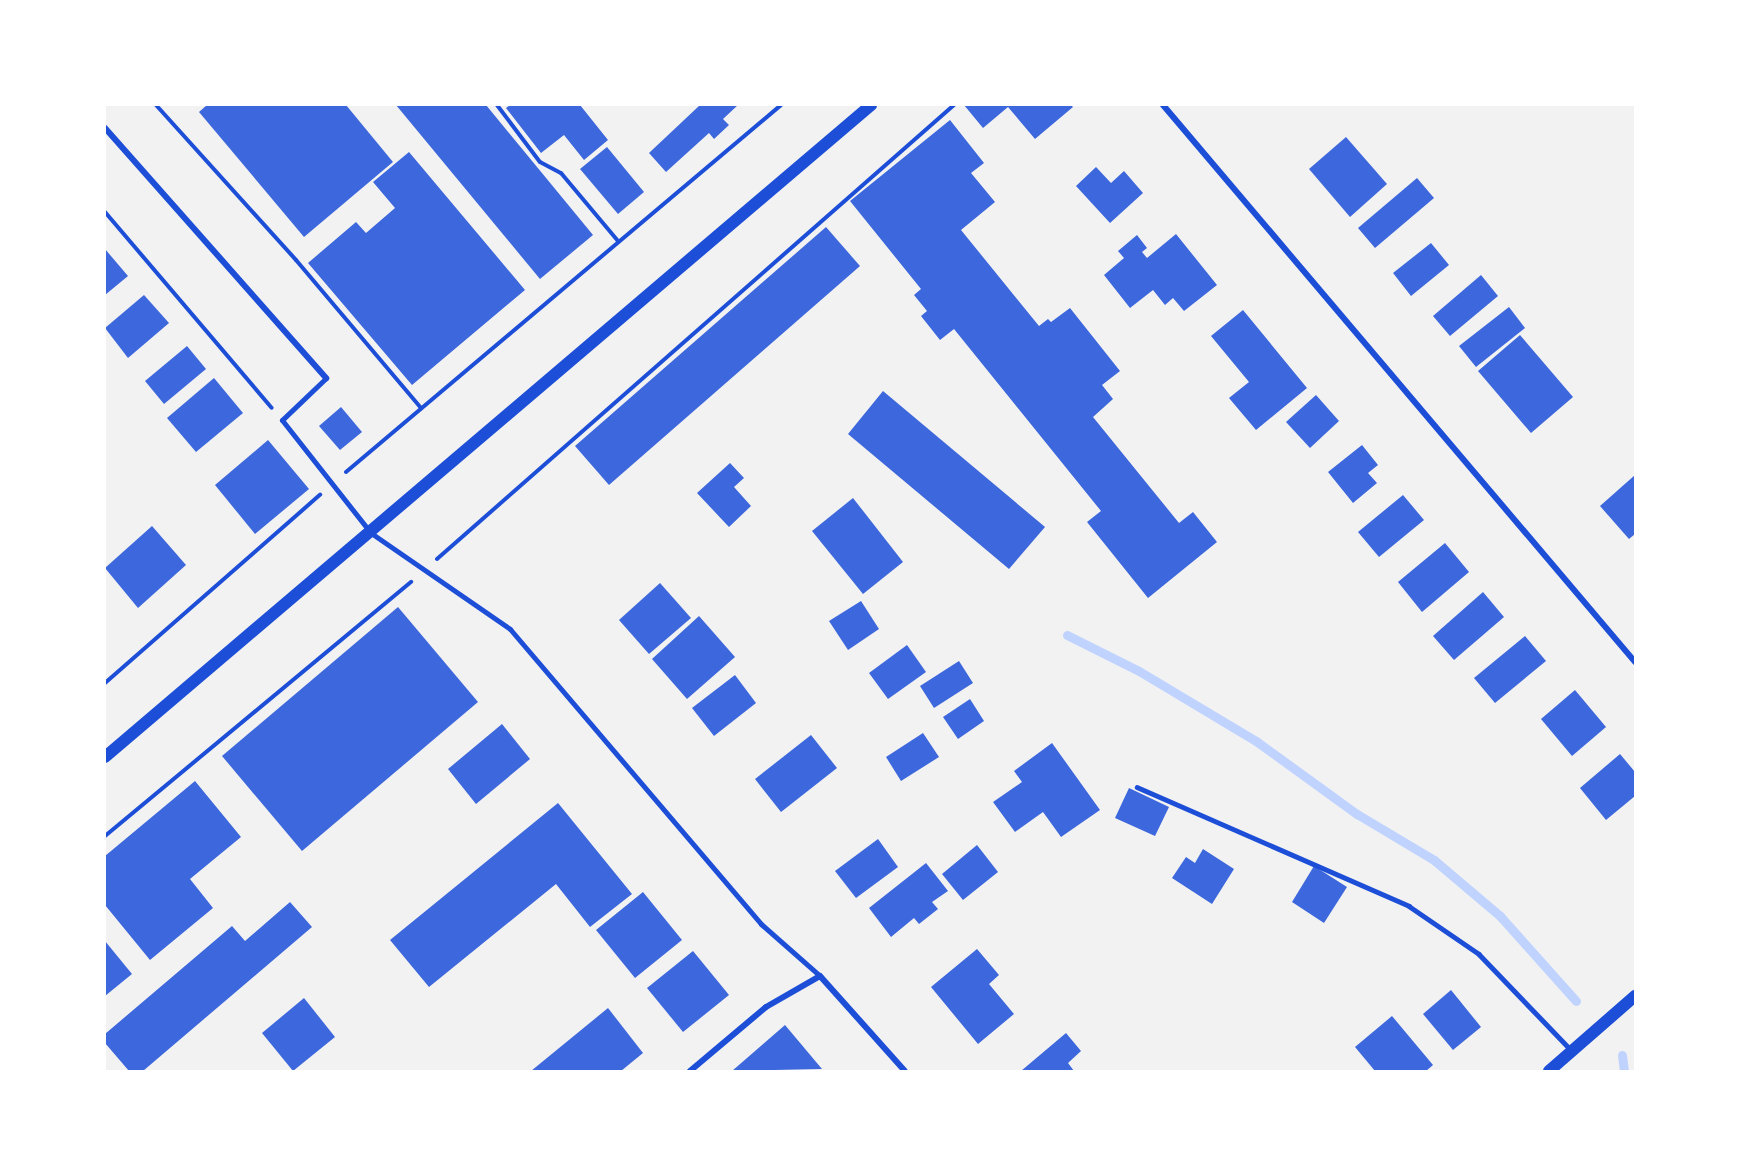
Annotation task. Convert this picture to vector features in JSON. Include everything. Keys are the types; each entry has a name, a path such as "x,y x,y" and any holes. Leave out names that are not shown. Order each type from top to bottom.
{"main road":[{"path":"105,757 371,533 871,105"},
{"path":"1549,1071 1635,996"}],"street":[{"path":"1163,105 1635,662"},
{"path":"105,128 326,378 282,420 371,533 423,572 510,629 761,924 820,976 905,1071"},
{"path":"690,1071 766,1007 820,976"}],"lane":[{"path":"1137,787 1410,906 1479,954 1572,1051"}],"path":[{"path":"156,105 296,260 421,408"},
{"path":"497,105 540,162 561,173 618,241"},
{"path":"105,683 331,484 781,105"},
{"path":"105,837 423,572 954,105"},
{"path":"105,212 282,420"}],"building":[{"path":"207,105 346,105 393,162 304,237 199,112"},
{"path":"396,105 486,105 593,235 540,279"},
{"path":"510,105 580,105 608,140 584,160 564,135 541,153 506,108"},
{"path":"700,105 738,105 723,119 729,125 714,139 709,133 666,172 649,153"},
{"path":"964,105 1071,105 1073,107 1035,139 1008,107 983,128"},
{"path":"950,120 984,163 971,173 995,202 961,230 1039,326 1048,319 1051,322 1070,308 1120,371 1102,385 1113,399 1093,417 1179,523 1193,512 1217,542 1148,598 1087,522 1101,511 954,329 940,340 921,316 927,311 914,295 921,289 850,201"},
{"path":"1346,137 1387,184 1350,217 1309,169"},
{"path":"607,147 644,192 618,214 580,169"},
{"path":"409,152 525,290 412,385 308,263 356,222 366,233 395,208 373,182"},
{"path":"1096,167 1111,183 1124,171 1143,193 1110,223 1076,186"},
{"path":"1417,178 1434,198 1375,248 1358,228"},
{"path":"826,227 860,266 609,485 575,446"},
{"path":"1176,234 1217,285 1184,311 1173,298 1165,305 1153,290 1130,308 1104,275 1124,258 1118,251 1137,235 1147,248 1142,252 1147,258"},
{"path":"1431,243 1449,265 1411,296 1393,273"},
{"path":"105,249 128,276 105,295"},
{"path":"1481,275 1498,296 1450,336 1433,316"},
{"path":"144,295 169,323 128,358 105,328"},
{"path":"1509,307 1525,328 1476,367 1459,346"},
{"path":"1243,310 1307,388 1256,430 1229,398 1249,382 1211,336"},
{"path":"1520,335 1573,397 1531,433 1478,371"},
{"path":"187,346 206,369 164,404 145,381"},
{"path":"214,378 243,413 196,452 167,418"},
{"path":"883,391 1045,527 1009,569 848,434"},
{"path":"1316,395 1339,421 1310,448 1286,422"},
{"path":"341,407 362,432 340,450 319,426"},
{"path":"268,440 309,489 255,534 215,485"},
{"path":"1362,445 1378,465 1368,473 1377,483 1353,503 1328,472"},
{"path":"730,463 744,478 734,487 751,506 729,527 697,493"},
{"path":"1635,475 1635,534 1629,539 1600,506"},
{"path":"1403,495 1424,520 1379,557 1358,532"},
{"path":"853,498 903,562 863,594 812,531"},
{"path":"152,526 186,565 138,608 105,568"},
{"path":"1445,543 1469,572 1422,612 1398,582"},
{"path":"660,583 691,618 649,654 619,620"},
{"path":"1483,592 1504,617 1454,660 1433,636"},
{"path":"861,601 879,629 848,650 829,621"},
{"path":"398,607 478,702 302,851 222,756"},
{"path":"699,616 735,657 687,699 652,659"},
{"path":"1525,636 1546,661 1495,703 1474,678"},
{"path":"907,645 926,672 888,699 869,673"},
{"path":"959,661 973,683 934,708 920,686"},
{"path":"735,675 756,703 714,736 692,708"},
{"path":"1575,690 1606,727 1572,756 1541,719"},
{"path":"970,699 984,721 958,739 943,717"},
{"path":"502,724 530,759 476,804 448,769"},
{"path":"923,733 939,757 901,781 886,757"},
{"path":"811,735 837,768 781,812 755,779"},
{"path":"1052,743 1100,810 1061,837 1043,812 1015,832 993,802 1022,782 1014,771"},
{"path":"1620,754 1635,772 1635,796 1606,820 1580,788"},
{"path":"195,781 241,837 190,879 213,908 150,960 105,905 105,856"},
{"path":"1129,788 1169,807 1155,836 1115,818"},
{"path":"558,803 632,894 590,927 556,884 429,987 390,940"},
{"path":"878,839 898,867 856,898 835,871"},
{"path":"977,845 998,872 963,900 942,874"},
{"path":"1203,849 1234,869 1212,904 1172,878 1186,857 1195,863"},
{"path":"926,863 948,891 932,902 938,909 919,924 914,918 891,937 869,908"},
{"path":"1314,866 1347,887 1324,923 1292,902"},
{"path":"643,892 682,940 635,978 596,930"},
{"path":"290,902 312,927 143,1071 129,1071 105,1043 105,1034 232,926 245,941"},
{"path":"105,941 132,974 105,996"},
{"path":"977,949 999,975 989,984 1014,1014 978,1044 931,987"},
{"path":"693,951 729,995 683,1032 647,988"},
{"path":"1451,990 1481,1027 1453,1050 1423,1014"},
{"path":"304,998 335,1037 293,1071 262,1033"},
{"path":"608,1008 643,1053 621,1071 531,1071"},
{"path":"1392,1016 1433,1065 1426,1071 1375,1071 1355,1047"},
{"path":"785,1025 822,1069 732,1071"},
{"path":"1066,1033 1081,1051 1068,1063 1074,1071 1021,1071"}],"waterway":[{"path":"1067,635 1139,671 1256,741 1357,814 1434,860 1500,916 1576,1001"},
{"path":"1622,1055 1624,1071"}]}
